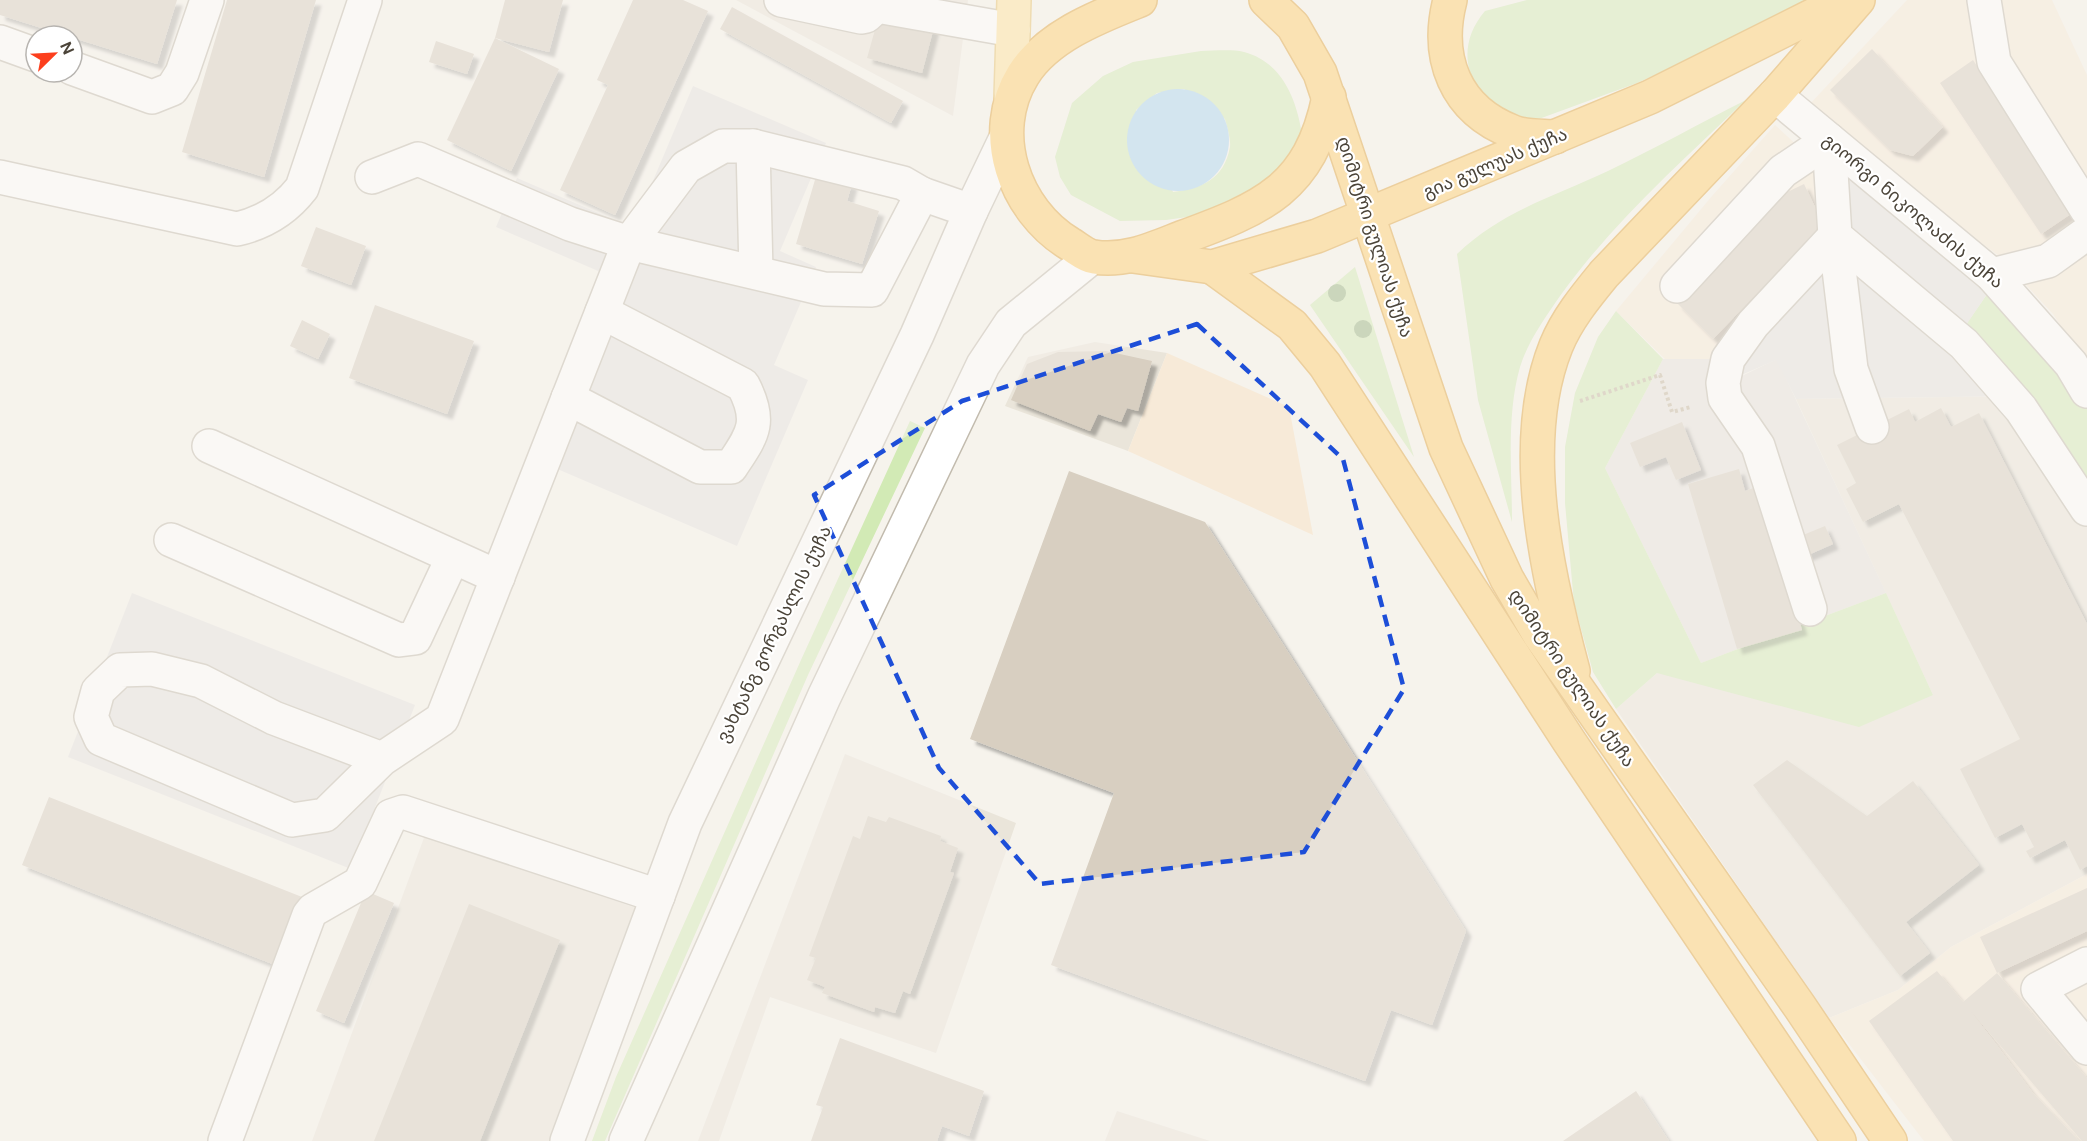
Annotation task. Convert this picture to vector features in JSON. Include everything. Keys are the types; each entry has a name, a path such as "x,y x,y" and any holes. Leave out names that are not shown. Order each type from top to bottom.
{"highway":[{"path":"1140,0 1101,15 1065,36 1040,55 1024,73 1011,98 1006,138 1012,172 1025,201 1039,220 1061,238 1092,257 1133,256 1240,217 1275,195 1310,155 1322,130 1329,97"},
{"name":"დიმიტრი გულიას ქუჩა","path":"1266,0 1293,26 1307,48 1329,97 1446,448 1507,579 1539,634 1579,693 1800,1007 1890,1141"},
{"path":"1450,0 1444,20 1443,45 1449,68 1468,102 1495,124 1516,133 1555,137"},
{"name":"გია გულუას ქუჩა","path":"1133,256 1212,267 1317,236 1368,217 1650,97 1815,15 1839,0"},
{"path":"1579,693 1555,602 1539,473 1539,426 1545,382 1557,345 1579,305 1604,274 1775,95 1858,0"},
{"name":"დიმიტრი გულიას ქუჩა","path":"1212,267 1292,325 1325,366 1569,741 1839,1141"}],"main road":[{"path":"1011,98 1013,15"}],"street":[{"path":"84,72 152,97 172,90 182,73 207,0"},
{"path":"0,177 237,229 255,225 290,204 302,188 365,0"},
{"path":"781,0 863,17 877,6 1013,15"},
{"path":"1984,0 1994,62 2087,210"},
{"path":"0,42 24,51"},
{"name":"გიორგი ნიკოლაძის ქუჩა","path":"1775,95 1992,275 2071,364 2087,391"},
{"name":"ვახტანგ გორგასლის ქუჩა","path":"567,1141 684,823 917,335 971,211 1006,138"},
{"path":"1829,140 1835,236 1851,369 1872,427"},
{"path":"1677,286 1783,171 1829,140"},
{"path":"382,759 274,718 201,681 152,669 120,670 98,691 91,717 101,739 292,820 325,815 382,759 442,719 629,243 686,167 723,146 753,146 903,183 922,194 971,211"},
{"path":"753,146 756,272"},
{"path":"372,177 418,159 570,224 629,243 824,290 872,290 922,194"},
{"path":"1992,275 2048,261 2087,233"},
{"path":"1835,236 1965,344 2021,409 2087,509"},
{"path":"1810,609 1758,446 1725,398 1723,383 1728,359 1753,324 1835,236"},
{"path":"626,1141 824,697 896,551 983,365 1011,323 1092,257"},
{"path":"568,398 700,467 731,467 754,432 752,402 743,385 602,312"},
{"path":"208,446 498,576"},
{"path":"171,540 399,640 415,638 453,557"},
{"path":"225,1141 309,915 313,910 360,883 390,816 396,812 403,812 658,896"},
{"path":"2087,964 2038,989 2087,1048"}],"path":[{"path":"1580,401 1660,375 1672,412"}],"highlighted area":[{"path":"1197,324 1343,459 1404,689 1304,852 1040,884 939,768 814,495 962,401"}],"shaded area":[{"path":"736,0 968,0 953,116"},
{"path":"1907,0 2052,0 2087,75 2087,366 2053,314 1999,256 1855,149 1809,105"},
{"path":"693,86 826,143 780,251 816,267 774,365 808,380 737,546 548,465 626,283 496,227 517,178 633,228"},
{"path":"1775,125 1814,161 1820,248 1724,359 1665,359 1616,311"},
{"path":"1835,150 1994,284 1962,331 2025,396 1796,399 1776,360 1730,380 1840,238"},
{"path":"1095,342 1167,353 1128,451 1005,406 1028,357"},
{"path":"1167,353 1289,407 1313,535 1128,451"},
{"path":"1663,359 1724,359 1721,386 1777,359 1886,593 1701,663 1605,468"},
{"path":"2025,396 2087,487 2087,874 1951,947 1898,990 1829,1018 1616,709 1657,673 1933,695 1796,399"},
{"path":"132,593 415,705 351,869 68,757"},
{"path":"845,754 1016,823 936,1053 770,997 719,1141 698,1141"},
{"path":"425,835 639,909 563,1141 312,1141"},
{"path":"2087,874 2087,1141 1924,1141 1829,1018 1898,990 1951,947"},
{"path":"1117,1111 1210,1141 1105,1141"}],"green space":[{"path":"1527,0 1810,0 1745,34 1637,83 1531,120 1509,114 1488,100 1472,77 1468,64 1470,37 1485,11"},
{"path":"1201,51 1239,51 1258,57 1270,65 1287,87 1293,99 1303,141 1273,184 1194,216 1166,220 1120,221 1071,195 1060,177 1055,157 1072,103 1103,76 1133,62","holes":["1184,89 1225,119 1230,147 1227,158 1217,175 1202,185 1173,192 1136,110 1157,93"]},
{"path":"1746,100 1648,194 1602,243 1560,296 1532,339 1520,367 1513,405 1511,425 1512,522 1478,400 1457,254 1474,239 1510,216 1625,163"},
{"path":"1355,267 1414,457 1310,305"},
{"path":"1994,284 2087,404 2087,487 1962,330"},
{"path":"1616,311 1663,359 1605,468 1701,663 1886,593 1933,695 1859,727 1657,673 1616,709 1593,672 1574,603 1565,503 1565,447 1575,393 1598,337"},
{"path":"910,421 925,428 808,675 605,1141 592,1141 616,1077"}],"water":[{"path":"1178,89 1197,93 1214,104 1225,121 1229,140 1225,159 1214,176 1197,187 1178,191 1159,187 1142,176 1131,159 1127,140 1131,121 1142,104 1159,93"}],"building":[{"path":"0,0 177,0 157,64 84,41 84,24 29,24 0,15"},
{"path":"227,0 316,0 264,177 182,152"},
{"path":"505,0 563,0 549,52 495,38"},
{"path":"633,0 683,0 708,11 615,215 560,190 608,85 597,80"},
{"path":"732,7 903,101 891,123 720,29"},
{"path":"880,12 934,27 922,73 867,58"},
{"path":"495,38 559,69 511,171 447,140"},
{"path":"436,41 474,54 467,74 429,62"},
{"path":"1872,49 1943,127 1913,156 1890,150 1830,90"},
{"path":"1973,60 2075,211 2041,234 1940,83"},
{"path":"817,173 852,184 847,201 879,211 862,264 796,244"},
{"path":"1804,184 1823,224 1713,339 1677,303 1777,197"},
{"path":"316,227 366,246 351,285 301,266"},
{"path":"375,305 474,341 447,414 349,378"},
{"path":"302,320 330,334 318,359 290,346"},
{"path":"1106,351 1152,361 1138,411 1127,408 1121,422 1098,414 1090,431 1011,400 1027,364 1058,352"},
{"path":"1941,408 1951,427 1979,413 2087,624 2087,866 2080,870 2065,840 2030,858 2026,851 2034,847 2022,824 1995,838 1960,769 2020,739 1899,504 1863,522 1846,489 1856,483 1837,445 1909,409 1915,422"},
{"path":"1682,422 1701,470 1676,480 1666,457 1640,467 1630,443"},
{"path":"1739,469 1745,491 1759,486 1802,630 1737,649 1688,484"},
{"path":"1069,471 1205,522 1466,931 1432,1025 1391,1010 1365,1081 1051,965 1114,793 970,739"},
{"path":"1825,526 1833,544 1799,559 1791,540"},
{"path":"1787,760 1867,816 1913,781 1979,865 1906,922 1930,953 1900,976 1753,785"},
{"path":"49,797 302,897 275,965 22,865"},
{"path":"868,816 886,822 889,817 941,836 940,841 958,848 950,872 954,873 910,994 903,991 895,1013 875,1007 874,1012 822,993 825,987 807,980 816,958 809,956 853,836 860,839"},
{"path":"2087,888 2087,931 1997,973 1980,937"},
{"path":"366,891 394,903 344,1023 316,1011"},
{"path":"469,904 560,940 480,1141 374,1141"},
{"path":"1937,971 1963,1002 1997,973 2087,1078 2087,1141 2082,1141 1970,1010 2032,1092 2079,1141 1953,1141 1869,1021"},
{"path":"840,1038 984,1091 969,1136 942,1126 937,1141 811,1141 823,1107 816,1105"},
{"path":"1636,1091 1669,1141 1563,1141"}]}
